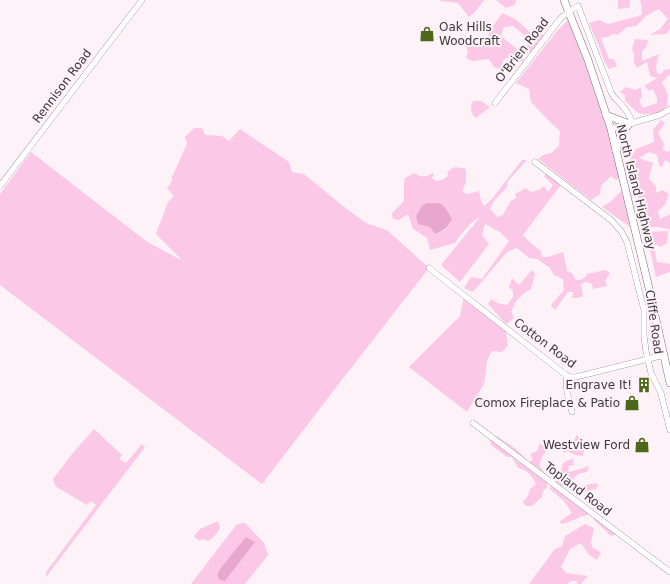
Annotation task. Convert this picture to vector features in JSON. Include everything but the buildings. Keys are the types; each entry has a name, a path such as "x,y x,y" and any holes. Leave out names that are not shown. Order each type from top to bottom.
{"main road":[{"name":"North Island Highway","path":"564,0 588,60 611,129 670,383"},
{"path":"606,115 630,123 622,132 616,150"}],"street":[{"name":"Rennison Road","path":"0,186 142,0"},
{"path":"569,11 578,6 611,92 628,112 630,123"},
{"name":"O'Brien Road","path":"495,103 560,19 569,11"},
{"path":"611,129 660,116 670,109"},
{"name":"Cliffe Road","path":"535,162 611,220 627,242 644,310 644,336 651,373 661,393 670,430"},
{"name":"Cotton Road","path":"429,268 566,375 571,377 664,355"},
{"path":"566,375 567,392 572,412"},
{"name":"Topland Road","path":"473,423 670,572"}],"shaded area":[{"path":"440,0 484,0 469,17 458,3"},
{"path":"496,0 516,0 515,5 506,8"},
{"path":"618,0 630,0 629,8 618,9"},
{"path":"640,0 670,0 670,28 667,34 650,35 660,29 668,19 659,9 646,16 636,26 627,27 618,35 613,34 608,37 601,38 609,59 614,59 617,66 609,69 604,61 589,23 599,20 608,24 642,15"},
{"path":"502,13 508,15 525,27 536,39 541,34 545,36 531,53 526,49 529,39 513,26 504,27 501,36 518,50 524,59 523,61 517,62 514,58 509,57 503,60 502,70 494,67 489,59 472,61 466,58 468,52 465,42 472,42 481,47"},
{"path":"568,20 590,76 609,135 620,178 616,180 611,176 601,186 600,194 591,200 538,159 543,155 551,153 559,146 560,131 531,102 529,89 516,83 557,31"},
{"path":"635,39 648,40 647,46 642,51 642,61 659,54 656,66 657,73 661,74 664,70 670,69 670,74 662,82 668,95 667,106 659,113 638,113 625,101 625,95 620,92 626,87 636,90 641,87 642,98 639,100 643,108 657,103 657,98 653,89 649,91 644,86 657,78 650,76 647,62 637,68 634,63 634,54 632,49"},
{"path":"473,101 481,101 490,107 476,118 471,110"},
{"path":"661,120 665,123 658,133 664,144 663,150 668,152 670,150 670,163 665,160 662,167 659,165 657,155 649,152 639,158 653,163 649,179 656,186 656,193 662,190 669,194 665,205 658,211 660,219 670,214 670,231 669,229 657,227 645,228 629,161 636,149 654,142 653,130"},
{"path":"194,128 202,128 205,135 222,136 229,141 240,129 289,162 292,172 304,174 366,223 387,230 429,268 262,484 0,285 0,194 31,152 146,241 183,261 156,234 168,202 174,196 167,188 172,181 172,177 187,144 185,137"},
{"path":"522,160 527,160 508,181 507,187 494,201 490,209 497,217 503,215 510,202 516,198 515,194 526,188 530,192 539,190 544,186 548,192 553,185 544,176 548,172 558,180 560,186 523,235 541,251 542,257 548,257 563,252 567,271 572,273 576,280 583,279 587,274 606,270 610,273 605,281 607,286 593,289 592,284 586,282 581,284 583,296 572,298 573,292 568,292 555,310 551,305 564,290 563,279 554,275 550,268 537,259 529,258 517,248 507,252 473,292 464,288 471,277 482,279 509,241 500,232 485,224 482,235 489,244 460,282 441,265 480,217 469,225 455,243 430,250 427,238 413,229 408,214 399,220 393,219 392,213 404,201 405,178 414,173 419,176 424,176 433,173 432,178 436,181 442,180 448,176 447,173 453,168 458,167 466,169 466,182 462,191 467,194 479,191 481,201 484,206 492,199","holes":["438,203 450,224 444,231 435,234 430,227 422,207 428,204"]},
{"path":"621,191 626,205 630,227 602,207 610,202"},
{"path":"427,203 440,203 452,219 441,232 435,234 430,227 418,224 416,216 422,206"},
{"path":"668,231 667,243 660,247 656,244 654,248 657,262 670,264 670,272 656,277 646,232"},
{"path":"532,270 535,274 531,289 524,293 517,301 511,312 514,318 506,324 488,304 491,299 497,303 507,305 513,297 513,291 509,287 512,278 519,285"},
{"path":"464,296 505,327 508,345 502,352 492,351 487,360 484,384 467,412 409,367 460,316"},
{"path":"94,429 122,455 119,459 126,463 142,444 145,447 46,577 46,572 96,505 91,501 87,505 55,486 53,479"},
{"path":"577,434 581,445 577,446 577,449 584,450 583,456 575,455 568,451 564,453 558,444 553,444 543,455 539,465 547,476 547,487 543,491 542,497 532,506 526,506 523,502 528,496 530,489 536,484 529,473 518,468 512,457 507,457 491,445 490,440 497,436 516,449 529,462 533,460 530,454 537,451 540,443 545,448 553,441 558,440 567,446 570,442 574,441"},
{"path":"573,458 574,465 569,466 568,472 589,466 587,472 578,474 570,483 561,487 591,510 587,515 561,524 560,521 572,513 564,501 549,488 559,477 563,463"},
{"path":"596,483 598,485 596,489 576,492 576,487"},
{"path":"585,494 593,497 595,503 602,507 594,509 583,498"},
{"path":"597,515 617,534 611,536 593,519"},
{"path":"218,521 220,527 216,535 208,541 203,539 199,541 194,536 200,529"},
{"path":"245,523 264,543 268,555 245,584 191,584 237,524","holes":["246,537 254,542 225,581"]},
{"path":"585,524 594,528 591,542 593,548 601,552 597,560 588,554 581,543 570,549 561,567 566,573 588,576 581,584 577,584 577,581 571,581 567,584 529,584 555,549 562,546 565,536"},
{"path":"246,537 255,542 225,581 220,580 217,576 220,569"}],"place":[{"name":"Oak Hills Woodcraft","path":"427,34"},
{"name":"Engrave It!","path":"644,385"},
{"name":"Comox Fireplace & Patio","path":"632,403"},
{"name":"Westview Ford","path":"642,445"}]}
